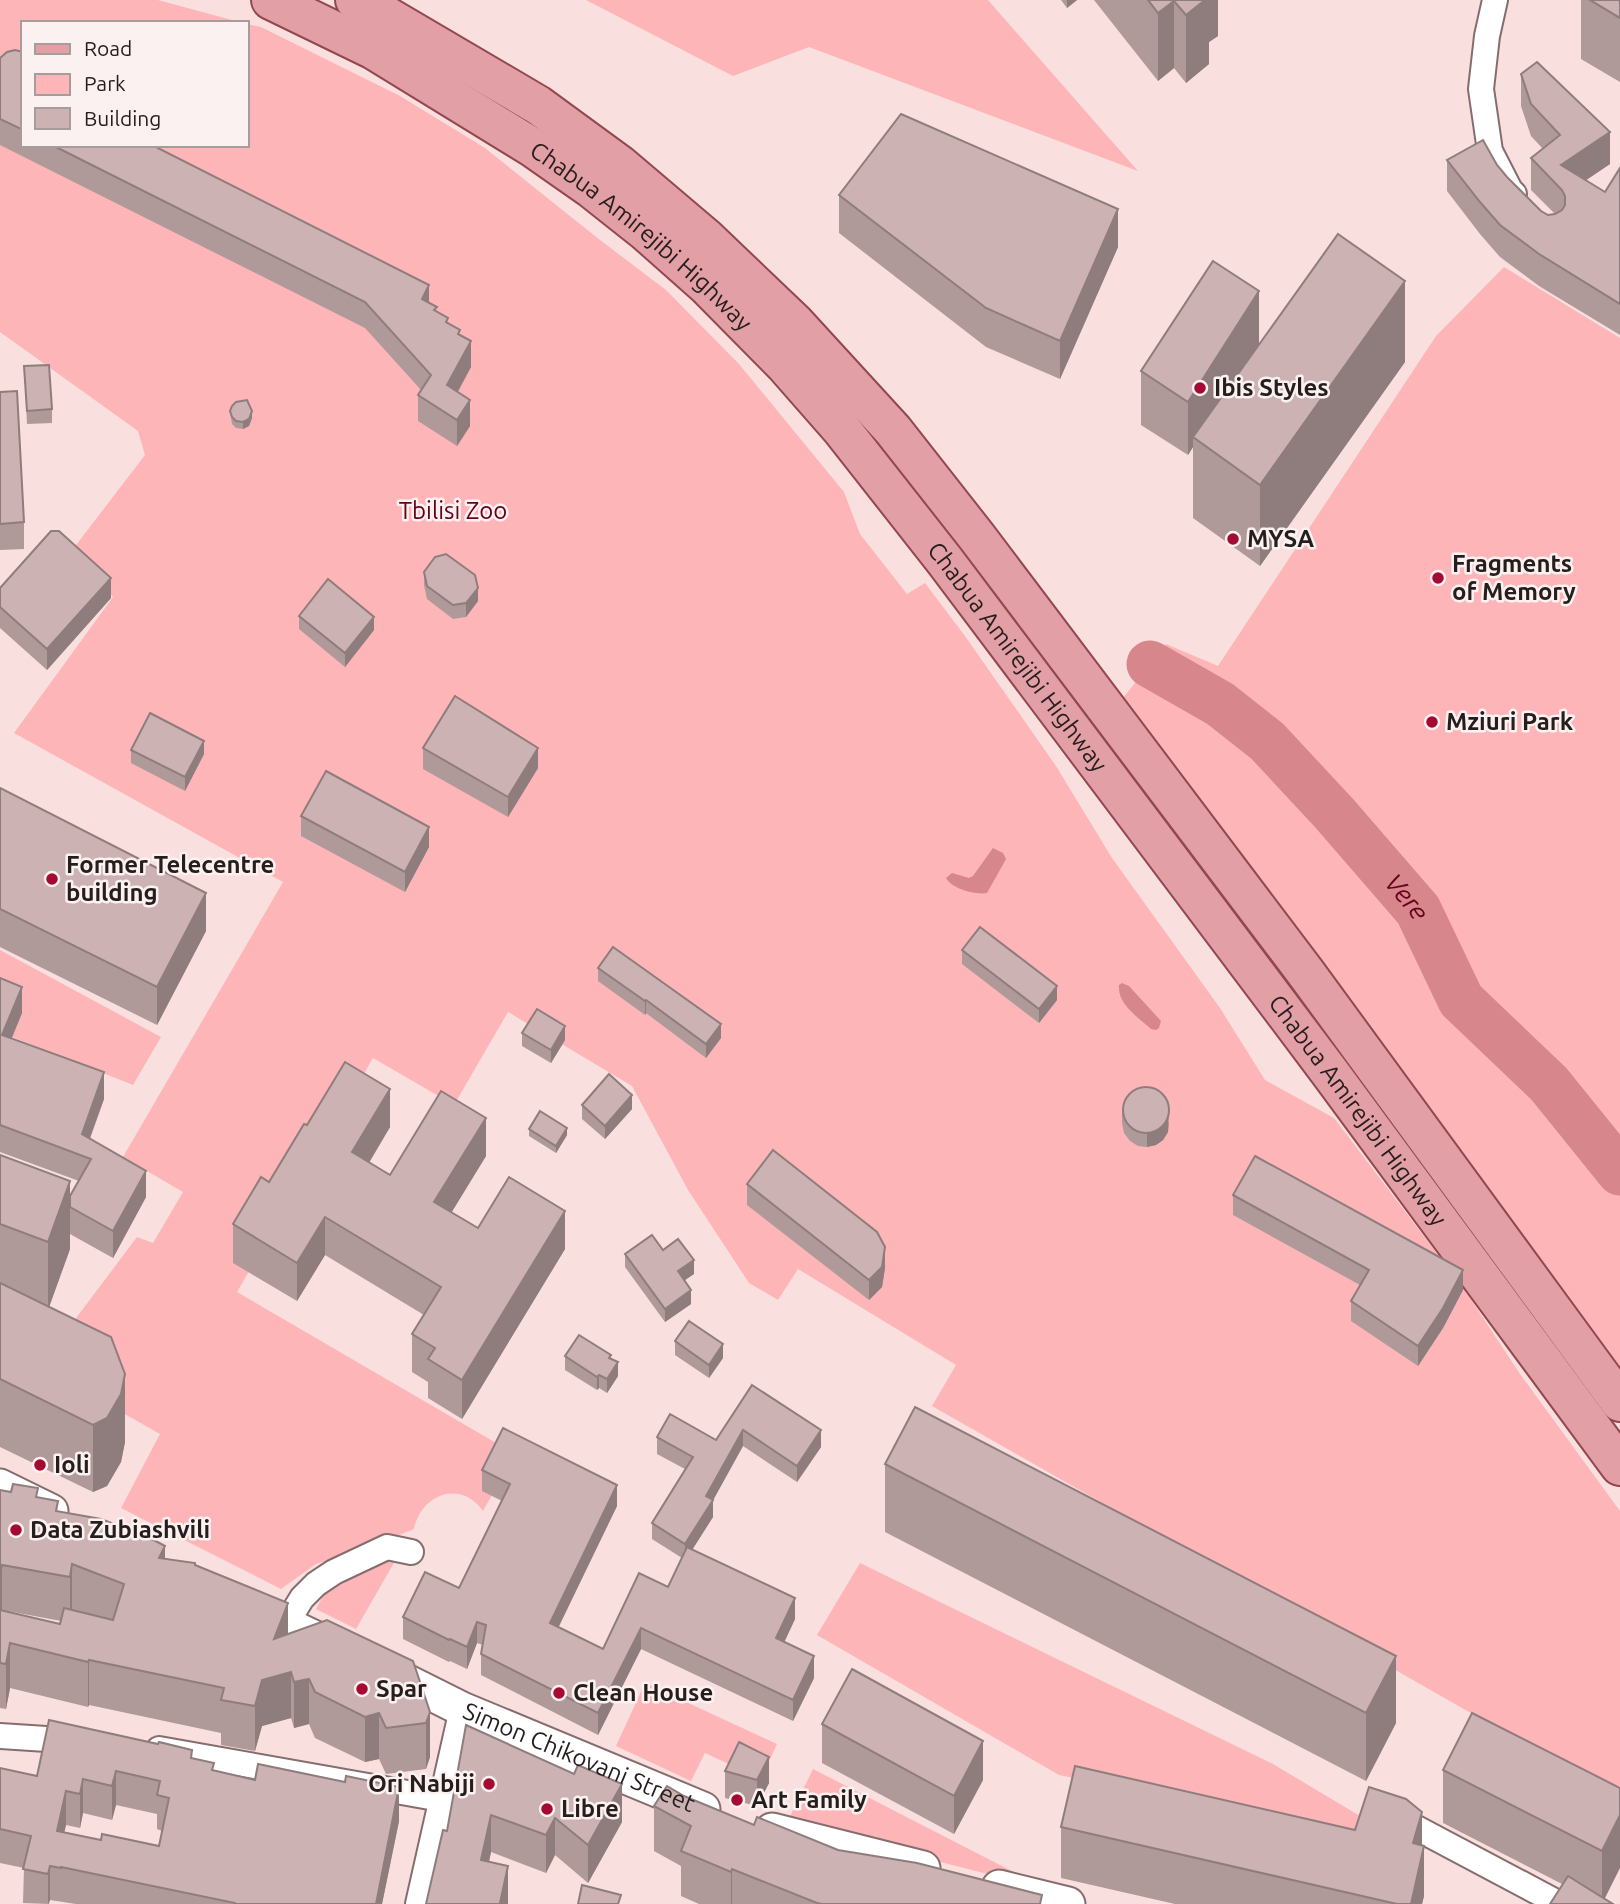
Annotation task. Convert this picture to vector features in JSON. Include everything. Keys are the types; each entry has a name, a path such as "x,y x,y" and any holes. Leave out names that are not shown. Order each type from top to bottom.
{"main road":[{"name":"Chabua Amirejibi Highway","path":"271,0 374,50 521,140 592,189 706,285 785,365 842,430 945,561 1364,1118 1620,1466"},
{"name":"Chabua Amirejibi Highway","path":"355,0 538,105 620,165 706,238 795,323 893,430 1298,963 1620,1402"}],"street":[{"path":"1495,0 1487,36 1481,89 1490,151 1510,190 1526,207"},
{"path":"0,1486 82,1525"},
{"path":"286,1624 302,1598 334,1572 387,1547 411,1552"},
{"name":"Simon Chikovani Street","path":"220,1593 462,1709 721,1817 1068,1904"},
{"path":"418,1904 462,1709"},
{"path":"0,1736 100,1742"},
{"path":"140,1746 441,1799"},
{"path":"1394,1816 1560,1904"}],"green space":[{"name":"Tbilisi Zoo","path":"0,0 158,0 236,21 21,21 21,147 248,147 248,24 261,27 400,96 485,148 666,290 739,364 844,492 860,534 907,594 925,583 1056,766 1112,858 1220,1008 1265,1080 1334,1118 1464,1289 1520,1374 1620,1511 1620,1798 932,1406 956,1365 798,1269 778,1300 749,1283 688,1190 632,1086 508,1012 454,1105 373,1058 237,1292 515,1454 483,1511 464,1495 443,1495 433,1499 425,1507 414,1529 316,1564 281,1589 121,1508 160,1434 40,1366 137,1237 153,1243 183,1192 123,1157 283,882 14,733 113,597 83,565 73,549 145,455 138,431 0,332"},
{"path":"586,0 988,0 1138,171 809,47 733,76"},
{"name":"Mziuri Park","path":"1504,267 1620,338 1620,1372 1119,703 1166,644 1218,666 1436,336"},
{"path":"0,950 161,1037 133,1085 0,1032"},
{"path":"402,1549 356,1629 316,1609 330,1583"},
{"path":"860,1563 1273,1764 1365,1819 1360,1838 1059,1775 817,1635"},
{"path":"645,1683 777,1744 761,1779 705,1753 691,1781 616,1746"},
{"path":"813,1769 1047,1889 787,1823"}],"shaded area":[{"path":"993,848 1003,853 1006,859 987,893 964,890 946,878 952,873 969,878 973,876"},
{"path":"1122,983 1129,986 1161,1021 1159,1028 1151,1029 1125,1004 1119,992 1119,985"}],"building":[{"path":"1148,0 1205,0 1186,15 1174,1 1158,13"},
{"path":"1590,0 1620,0 1620,18"},
{"path":"7,52 21,52 21,129 0,119 0,58"},
{"path":"1537,62 1610,132 1561,165 1605,192 1620,168 1620,304 1539,254 1500,225 1447,160 1483,140 1497,165 1541,211 1548,215 1562,210 1565,196 1562,190 1531,158 1560,135 1531,104 1521,74"},
{"path":"901,114 1118,209 1060,341 986,308 839,195"},
{"path":"56,147 156,147 429,285 422,299 437,307 434,310 448,318 446,322 460,330 458,334 471,341 447,385 470,400 457,420 418,395 431,375 365,302"},
{"path":"1338,234 1405,281 1260,485 1193,437"},
{"path":"1213,261 1259,291 1188,402 1141,371"},
{"path":"49,365 52,409 27,411 24,366"},
{"path":"17,391 24,522 0,524 0,392"},
{"path":"247,400 252,411 249,419 236,421 230,411 232,406 236,402"},
{"path":"51,531 59,531 111,578 47,649 0,607 0,588"},
{"path":"446,554 475,575 478,588 466,603 453,605 427,586 424,572 435,557"},
{"path":"328,579 374,617 345,653 299,616"},
{"path":"455,696 538,748 508,797 423,748"},
{"path":"150,713 204,741 185,777 131,750"},
{"path":"326,771 429,827 405,872 301,816"},
{"name":"Former Telecentre building","path":"0,788 206,893 157,987 0,909"},
{"path":"980,927 1057,986 1039,1009 962,950"},
{"path":"613,947 721,1024 706,1044 598,968"},
{"path":"0,978 22,987 2,1035 104,1072 82,1134 146,1171 113,1231 70,1207 70,1196 91,1159 0,1125"},
{"path":"537,1009 565,1026 551,1050 522,1033"},
{"path":"345,1062 390,1089 352,1152 390,1175 441,1091 486,1118 434,1202 478,1228 509,1177 565,1211 462,1380 428,1359 435,1348 412,1334 441,1287 325,1217 297,1263 233,1224 261,1177 269,1182"},
{"path":"609,1074 632,1095 605,1126 582,1105"},
{"path":"1146,1087 1162,1094 1169,1110 1162,1126 1146,1133 1130,1126 1123,1110 1130,1094"},
{"path":"540,1111 567,1128 556,1146 529,1129"},
{"path":"773,1150 877,1232 885,1247 882,1267 869,1280 747,1184"},
{"path":"0,1155 70,1181 48,1242 0,1224"},
{"path":"1255,1156 1463,1270 1443,1308 1418,1346 1351,1301 1369,1270 1233,1195"},
{"path":"652,1235 663,1250 678,1239 694,1260 678,1271 691,1290 665,1309 625,1254"},
{"path":"0,1283 111,1337 125,1374 121,1394 107,1418 93,1425 0,1379"},
{"path":"689,1321 723,1344 709,1365 675,1341"},
{"path":"579,1335 618,1362 607,1379 599,1375 597,1377 565,1356"},
{"path":"752,1385 821,1430 797,1466 743,1430 706,1496 713,1500 685,1544 652,1523 693,1457 657,1437 670,1414 716,1440"},
{"path":"915,1407 1396,1656 1366,1713 885,1464"},
{"path":"503,1428 617,1485 550,1623 603,1649 639,1573 668,1587 687,1547 795,1598 776,1638 814,1656 793,1700 641,1628 598,1713 481,1654 486,1625 477,1622 467,1647 403,1617 425,1572 459,1588 510,1484 482,1470"},
{"path":"13,1484 38,1488 36,1497 58,1501 56,1511 101,1519 150,1538 165,1546 159,1558 195,1563 288,1603 274,1639 327,1620 413,1661 430,1712 426,1723 386,1728 379,1713 365,1717 315,1692 309,1679 294,1682 291,1672 262,1680 255,1706 221,1700 224,1688 89,1660 88,1662 10,1643 6,1664 0,1663 0,1610 60,1624 64,1608 113,1620 124,1584 72,1564 70,1577 2,1565 0,1574 0,1490 11,1492"},
{"path":"852,1669 983,1741 954,1796 822,1724"},
{"path":"1472,1713 1620,1788 1620,1815 1602,1851 1443,1770"},
{"path":"49,1720 192,1750 191,1758 214,1763 212,1770 255,1780 258,1764 345,1782 346,1776 399,1787 376,1904 235,1904 61,1867 50,1866 48,1874 23,1869 31,1836 0,1829 0,1768 37,1776","holes":["116,1771 160,1781 157,1795 169,1798 159,1846 102,1834 101,1840 57,1831 66,1791 80,1794 83,1779 112,1786"]},
{"path":"466,1725 574,1774 578,1765 622,1784 588,1845 555,1818 546,1835 491,1815 481,1860 508,1866 500,1903 507,1904 426,1904 443,1830 447,1831"},
{"path":"739,1742 769,1757 757,1780 725,1771"},
{"path":"1075,1766 1355,1830 1369,1787 1406,1799 1422,1812 1413,1843 1424,1846 1411,1904 1397,1904 1061,1827"},
{"path":"667,1786 684,1796 754,1825 757,1817 838,1850 917,1863 1042,1895 1040,1904 817,1903 681,1851 691,1826 654,1806"},
{"path":"1568,1876 1613,1904 1550,1904"},
{"path":"582,1885 621,1895 618,1904 578,1904"}],"waterway":[{"name":"Vere","path":"1150,664 1220,704 1267,741 1334,813 1418,910 1461,1000 1549,1084 1620,1172"}],"place":[{"name":"Ibis Styles","path":"1200,388"},
{"name":"MYSA","path":"1233,539"},
{"name":"Fragments of Memory","path":"1438,578"},
{"name":"Mziuri Park","path":"1432,722"},
{"name":"Former Telecentre building","path":"52,879"},
{"name":"Ioli","path":"40,1465"},
{"name":"Data Zubiashvili","path":"16,1530"},
{"name":"Spar","path":"362,1689"},
{"name":"Clean House","path":"559,1693"},
{"name":"Ori Nabiji","path":"489,1784"},
{"name":"Art Family","path":"737,1800"},
{"name":"Libre","path":"547,1809"}]}
